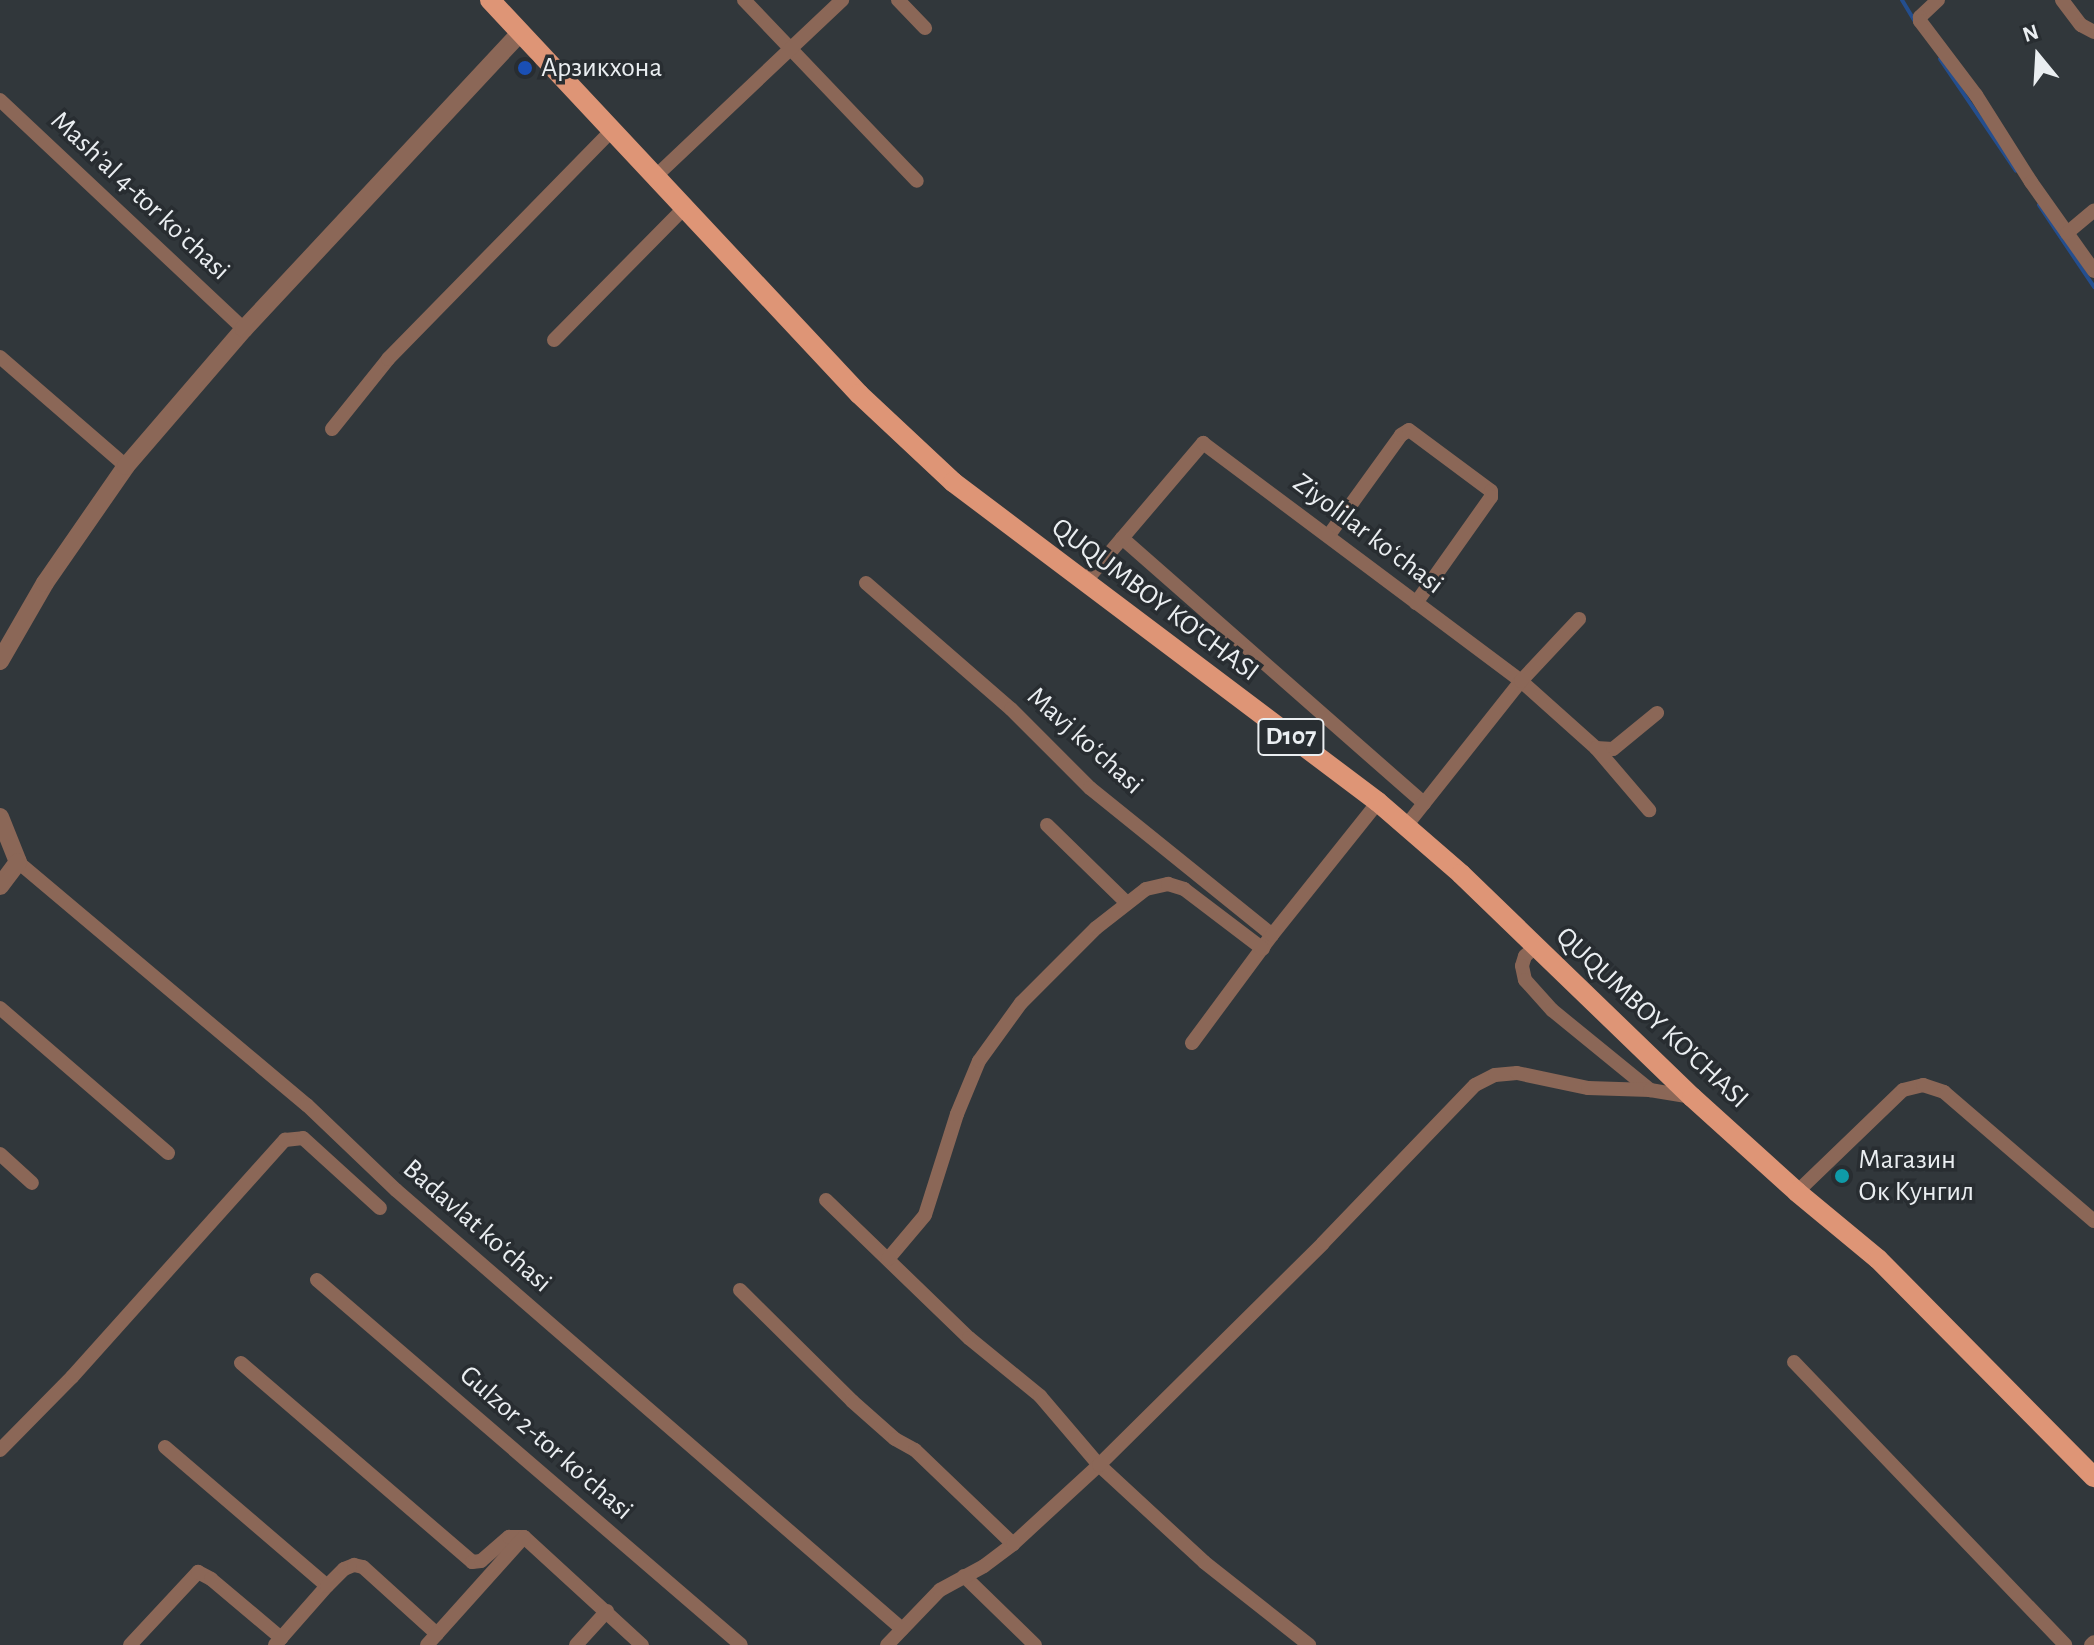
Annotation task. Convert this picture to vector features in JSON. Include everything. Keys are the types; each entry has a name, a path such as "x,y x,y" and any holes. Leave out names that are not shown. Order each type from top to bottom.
{"main road":[{"name":"QUQUMBOY KO'CHASI","path":"490,0 890,423 953,482 1406,826 1461,874 1692,1097 1797,1192 1878,1259 2094,1477"}],"street":[{"path":"744,0 917,181"},
{"path":"657,175 842,0"},
{"path":"898,0 925,28"},
{"path":"1938,0 1920,17 1920,21 1976,95 2094,271"},
{"path":"2062,0 2081,25 2094,32"},
{"path":"0,661 45,583 126,466 244,329 521,32"},
{"name":"Mashʼal 4-tor koʼchasi","path":"0,100 244,329"},
{"path":"332,429 388,359 613,129"},
{"path":"554,340 685,207"},
{"path":"2067,233 2094,210"},
{"path":"0,357 126,466"},
{"path":"1329,535 1401,435 1409,430 1491,491 1491,497 1416,603"},
{"name":"Ziyolilar koʻchasi","path":"1122,538 1203,443 1521,681 1596,748 1649,810"},
{"path":"1084,583 1122,538 1424,803"},
{"name":"Mavj koʻchasi","path":"866,583 1011,709 1090,788 1272,935"},
{"path":"1406,826 1521,681 1579,619"},
{"path":"1596,748 1613,749 1657,713"},
{"path":"1192,1043 1272,935 1378,802"},
{"path":"0,817 18,862 0,886"},
{"path":"1047,825 1127,903"},
{"name":"Badavlat koʻchasi","path":"18,862 307,1105 396,1190 902,1629"},
{"path":"888,1259 925,1215 957,1114 979,1061 1021,1003 1096,928 1156,885 1176,886 1263,949"},
{"path":"1535,947 1525,956 1522,966 1525,980 1548,1015 1650,1090"},
{"path":"0,1008 168,1153"},
{"path":"887,1645 940,1590 1013,1544 1099,1465 1323,1243 1475,1085 1495,1075 1517,1073 1588,1088 1650,1090 1692,1097"},
{"path":"1797,1192 1903,1090 1923,1085 1944,1092 2094,1221"},
{"path":"0,1450 72,1377 285,1140 303,1138 380,1208"},
{"path":"0,1154 32,1183"},
{"path":"826,1200 969,1338 1040,1396 1099,1465 1204,1562 1309,1645"},
{"name":"Gulzor 2-tor koʼchasi","path":"317,1280 741,1645"},
{"path":"740,1290 852,1401 895,1439 915,1450 1013,1544"},
{"path":"1794,1362 2065,1645"},
{"path":"241,1363 472,1562 481,1561 509,1537 524,1537 642,1645"},
{"path":"165,1447 327,1586"},
{"path":"130,1645 198,1572 204,1573 278,1642 327,1586 344,1569 354,1565 363,1567 432,1639 524,1537"},
{"path":"964,1576 1035,1645"},
{"path":"576,1645 607,1611"}],"waterway":[{"path":"1902,0 1915,22"},
{"path":"1940,59 2016,171"},
{"path":"2039,205 2094,287"}],"place":[{"name":"Арзикхона","path":"525,68"},
{"name":"Магазин Ок Кунгил","path":"1842,1176"}]}
